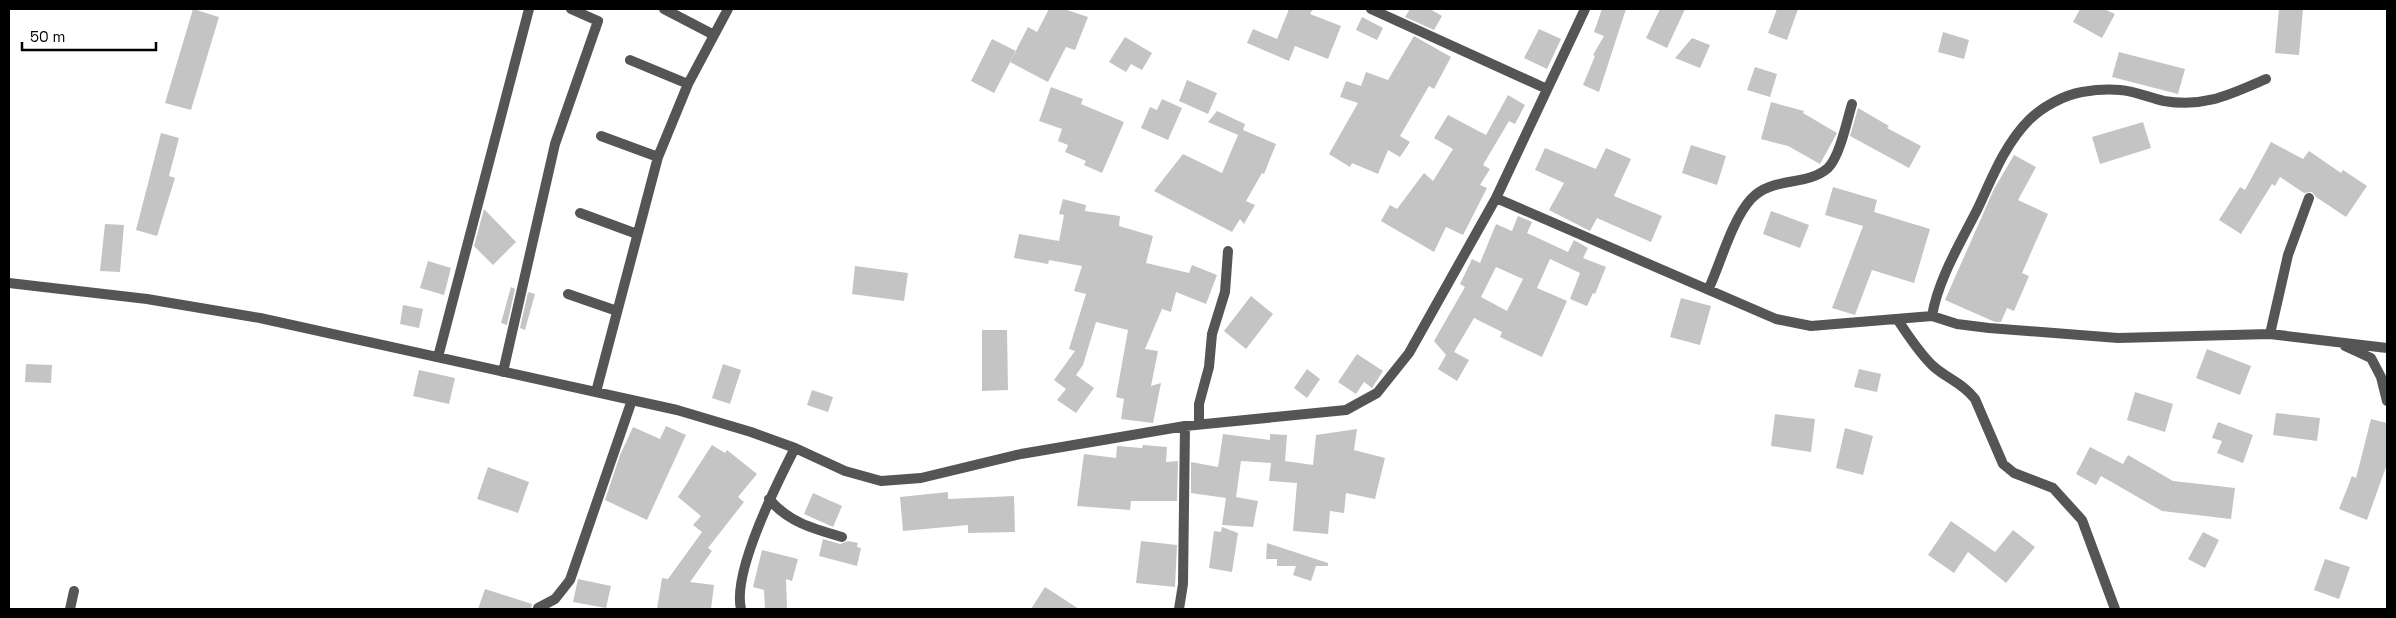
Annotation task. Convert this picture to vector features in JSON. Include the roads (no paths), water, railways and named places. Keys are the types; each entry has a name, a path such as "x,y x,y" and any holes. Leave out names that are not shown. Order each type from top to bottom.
{"street":[{"path":"438,358 529,9"},
{"path":"503,372 555,144 598,21 571,9"},
{"path":"664,9 714,35"},
{"path":"596,392 658,157 688,84 728,9"},
{"path":"1372,9 1547,88"},
{"path":"9,283 129,297 217,310 632,400 730,424 795,448 862,477 882,481 899,482 1021,454 1185,426 1346,410 1377,393 1409,353 1496,198 1585,9"},
{"path":"630,60 688,84"},
{"path":"1932,316 1934,302 1954,256 2004,155 2018,131 2030,118 2053,102 2081,92 2121,90 2166,101 2200,102 2220,99 2266,79"},
{"path":"1709,288 1740,216 1752,198 1769,185 1813,176 1828,167 1839,147 1852,104"},
{"path":"601,136 658,157"},
{"path":"1496,198 1709,288 1776,319 1811,326 1932,316 1957,324 1989,328 2118,338 2270,334 2387,348"},
{"path":"2270,334 2288,255 2309,198"},
{"path":"580,213 637,234"},
{"path":"1199,424 1199,400 1209,367 1212,334 1225,292 1228,251"},
{"path":"568,294 617,311"},
{"path":"1897,319 1934,367 1968,389 1975,399 2003,464 2014,473 2053,488 2078,514 2115,609"},
{"path":"2338,343 2371,358 2381,377 2387,401"},
{"path":"538,608 555,599 570,580 632,400"},
{"path":"1179,609 1183,584 1185,426"},
{"path":"741,609 739,596 742,580 769,499 795,448"},
{"path":"769,499 791,519 842,537"},
{"path":"70,609 74,591"}]}
